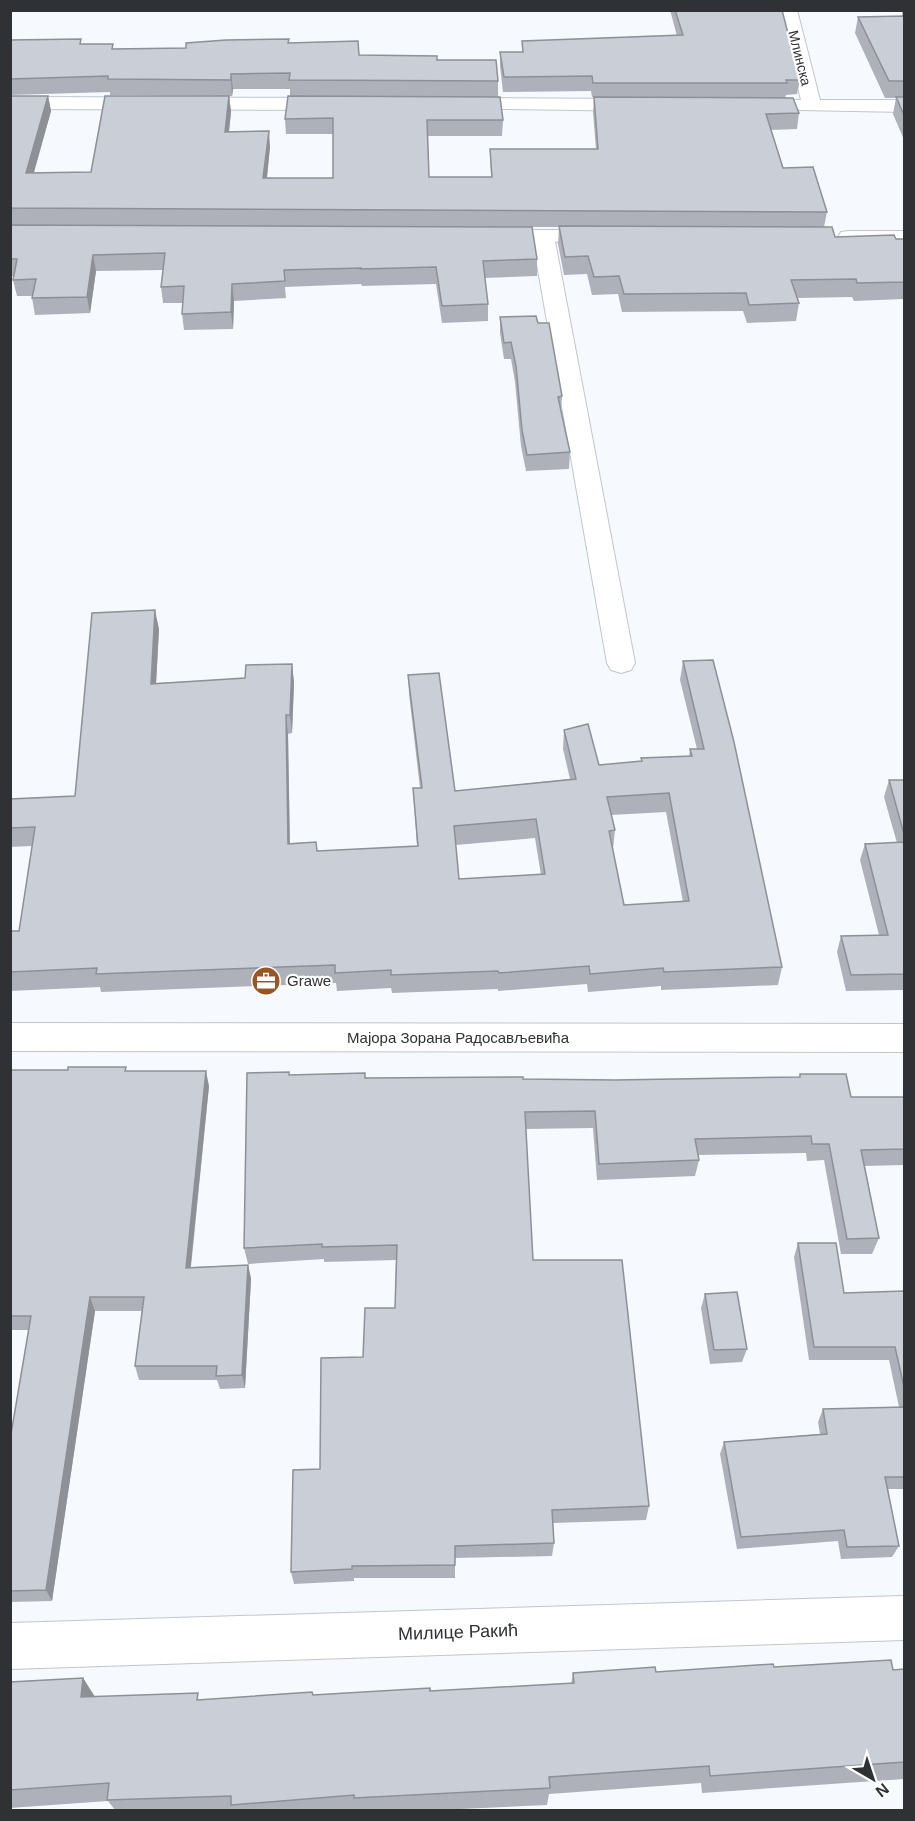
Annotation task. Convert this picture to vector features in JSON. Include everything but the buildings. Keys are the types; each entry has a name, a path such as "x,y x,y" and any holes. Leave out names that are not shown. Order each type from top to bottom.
{"street":[{"name":"Млинска","path":"788,10 812,105"},
{"path":"10,103 358,104"},
{"path":"442,104 657,105"},
{"path":"729,105 904,106"},
{"path":"464,236 625,237"},
{"path":"543,236 621,663"},
{"path":"823,237 904,237"},
{"name":"Мајора Зорана Радосављевића","path":"10,1037 904,1038"},
{"name":"Милице Ракић","path":"10,1646 904,1618"}],"place":[{"name":"Grawe","path":"266,981"}]}
